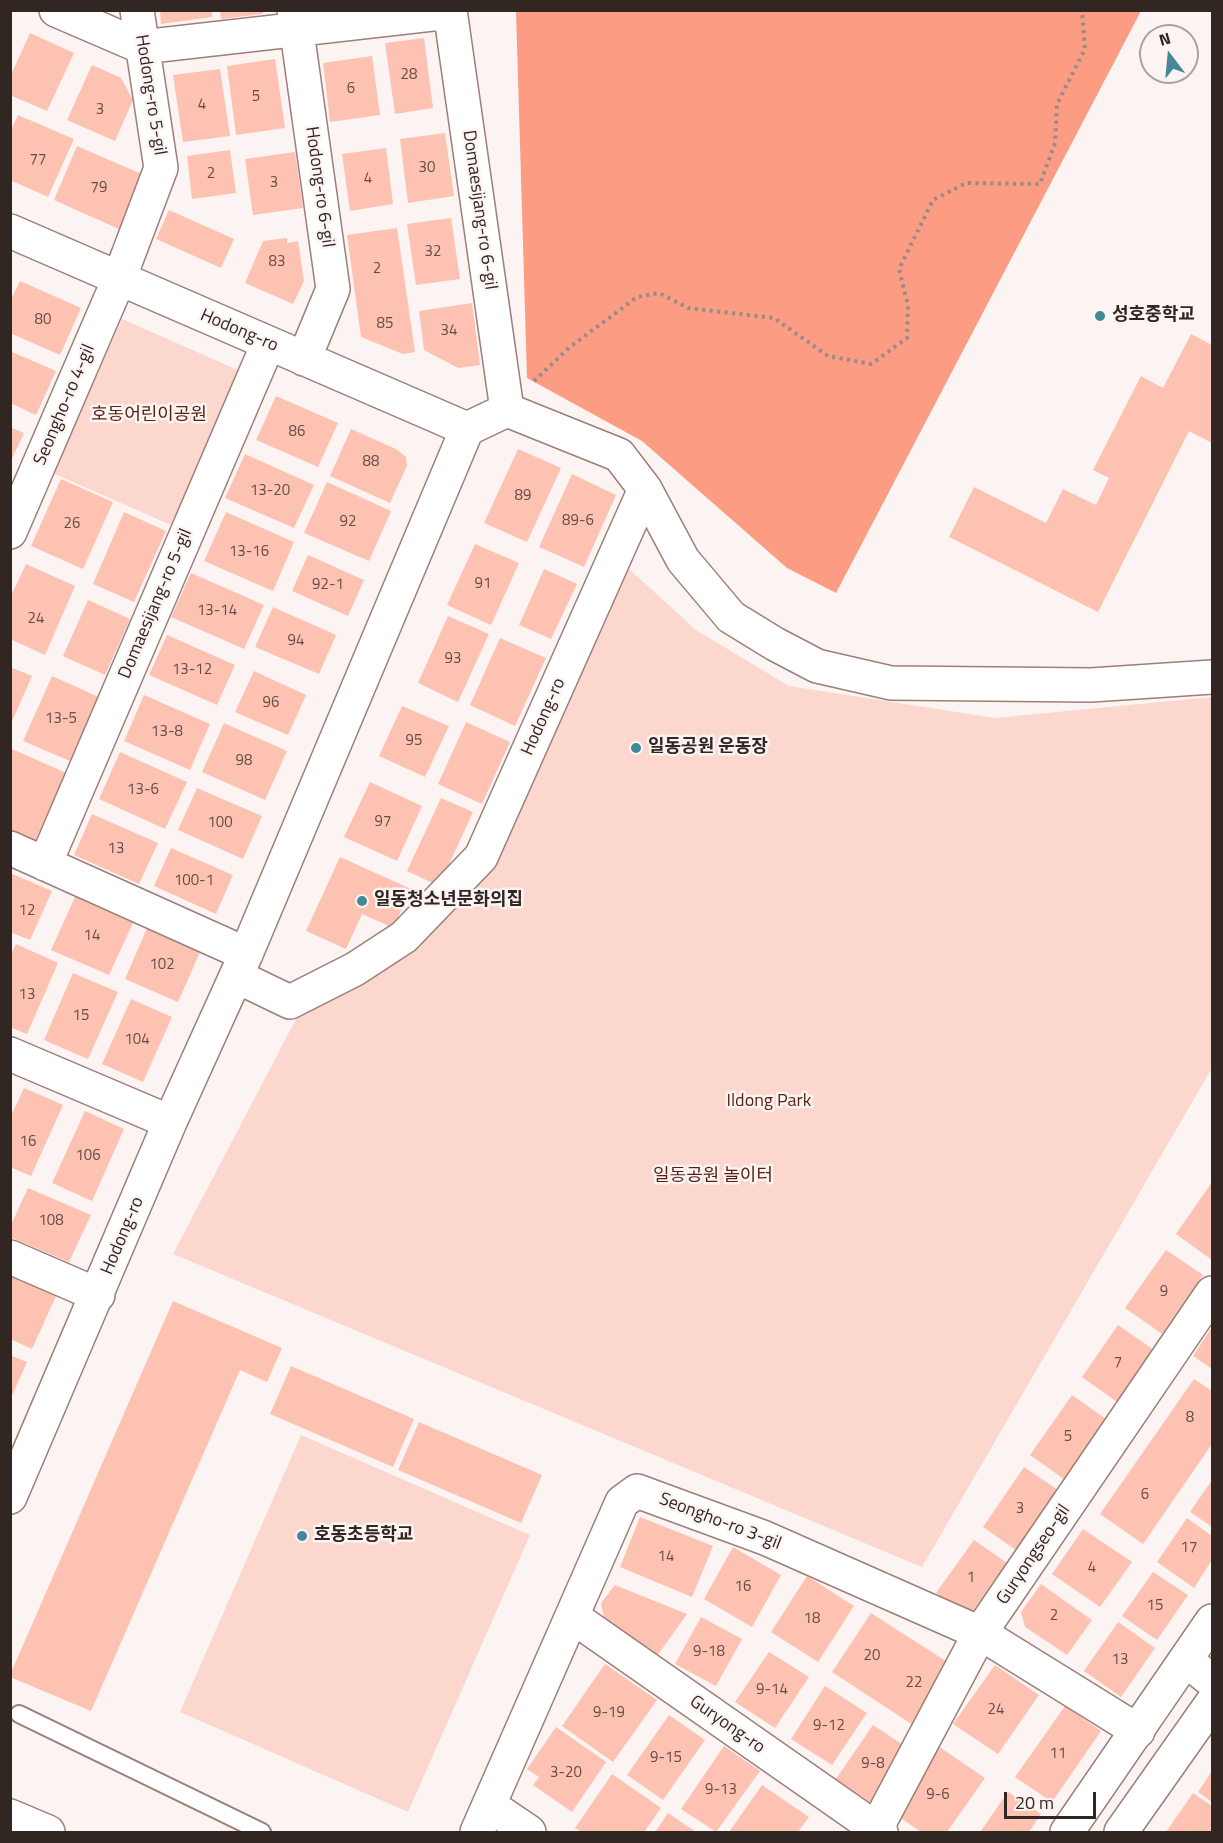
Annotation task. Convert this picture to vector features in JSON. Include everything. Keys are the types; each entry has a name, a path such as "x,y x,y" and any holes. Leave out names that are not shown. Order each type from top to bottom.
{"street":[{"path":"56,10 142,47 295,20 450,11"},
{"name":"Hodong-ro 5-gil","path":"120,279 161,168 137,10"},
{"name":"Domaesijang-ro 6-gil","path":"450,11 507,410"},
{"name":"Hodong-ro 6-gil","path":"295,20 333,289 304,359"},
{"name":"Hodong-ro","path":"10,231 467,429 241,965 170,1122 10,1497"},
{"name":"Seongho-ro 4-gil","path":"10,532 120,279"},
{"name":"Domaesijang-ro 5-gil","path":"45,864 268,344"},
{"path":"467,429 507,410 619,455 645,489 683,560 731,617 817,666 891,683 1091,686 1212,677"},
{"name":"Hodong-ro","path":"241,965 290,1002 355,969 404,937 481,857 645,489"},
{"path":"10,848 241,965"},
{"path":"10,1054 170,1122"},
{"path":"10,1257 98,1295"},
{"name":"Guryongseo-gil","path":"878,1831 980,1633 1212,1293"},
{"name":"Seongho-ro 3-gil","path":"483,1819 622,1502 637,1491 765,1538 980,1633 1138,1731"},
{"name":"Guryong-ro","path":"573,1617 878,1831"},
{"path":"1067,1833 1212,1621"},
{"path":"1186,1660 1212,1681"},
{"path":"1121,1833 1212,1703"},
{"path":"10,1816 48,1833"},
{"path":"483,1819 529,1833"}],"lane":[{"path":"19,1714 262,1833"}],"path":[{"path":"533,382 570,347 638,297 659,293 688,308 774,318 828,356 871,364 907,338 908,305 899,269 933,200 966,183 1040,184 1055,143 1057,104 1085,49 1082,10"}],"green space":[{"name":"호동어린이공원","path":"122,319 240,371 171,525 53,473"},
{"name":"Ildong Park","path":"618,559 696,630 789,686 995,718 1212,697 1212,1068 922,1567 173,1254 305,1002 494,861"},
{"path":"301,1435 530,1535 408,1812 180,1712"}],"shaded area":[{"path":"516,11 1141,11 836,593 787,568 642,441 527,378"}],"building":[{"path":"160,10 212,10 212,17 161,24"},
{"path":"220,10 264,10 262,14 221,19"},
{"path":"30,33 74,53 47,111 10,95 10,77"},
{"path":"424,38 433,108 395,114 385,43"},
{"path":"372,56 380,115 330,122 323,63"},
{"path":"275,59 285,128 236,135 227,66"},
{"path":"92,65 121,78 133,100 115,141 67,120"},
{"path":"220,69 230,136 183,142 173,75"},
{"path":"18,115 74,139 48,197 10,180 10,132"},
{"path":"445,133 454,196 408,203 400,139"},
{"path":"77,146 146,176 121,230 54,200"},
{"path":"386,148 393,204 350,211 342,154"},
{"path":"230,150 236,193 192,199 187,156"},
{"path":"295,152 303,208 253,215 245,159"},
{"path":"169,210 234,239 221,268 156,239"},
{"path":"451,218 460,279 416,285 407,224"},
{"path":"397,228 415,352 403,354 361,337 347,235"},
{"path":"287,238 287,243 298,241 304,281 293,304 245,283 263,241"},
{"path":"20,281 81,308 60,355 10,333 10,302"},
{"path":"472,303 480,365 458,368 424,350 419,311"},
{"path":"1191,334 1212,345 1212,443 1189,431 1098,612 949,537 974,487 1046,523 1063,489 1096,505 1109,478 1093,470 1141,376 1163,388"},
{"path":"10,351 56,371 36,415 10,403"},
{"path":"276,396 338,423 318,467 256,440"},
{"path":"10,427 24,433 10,463"},
{"path":"351,429 396,449 406,457 407,466 390,503 330,476"},
{"path":"518,449 561,468 527,542 484,523"},
{"path":"245,454 314,485 294,528 225,498"},
{"path":"572,474 616,495 584,567 539,547"},
{"path":"61,479 113,502 83,569 31,546"},
{"path":"327,482 391,511 369,561 304,533"},
{"path":"124,512 166,531 134,602 93,584"},
{"path":"226,512 294,542 273,591 204,561"},
{"path":"475,544 519,563 491,625 447,605"},
{"path":"308,555 364,580 348,616 292,591"},
{"path":"26,564 75,586 45,655 10,639 10,598"},
{"path":"544,569 577,584 551,639 519,625"},
{"path":"191,573 264,605 244,649 171,617"},
{"path":"88,600 130,619 105,675 63,656"},
{"path":"273,607 336,635 319,674 255,647"},
{"path":"448,616 489,634 458,702 418,683"},
{"path":"167,635 235,665 217,705 149,675"},
{"path":"500,638 546,658 515,726 470,705"},
{"path":"10,667 32,676 10,726"},
{"path":"254,671 306,695 288,735 235,712"},
{"path":"52,676 99,697 70,761 23,741"},
{"path":"144,695 210,724 190,770 124,741"},
{"path":"402,706 449,726 425,777 379,756"},
{"path":"466,722 510,742 482,804 438,784"},
{"path":"224,723 287,751 265,800 202,772"},
{"path":"10,748 66,773 35,841 10,830"},
{"path":"120,752 187,782 165,829 99,799"},
{"path":"370,782 422,806 397,861 344,837"},
{"path":"197,788 262,816 243,859 178,830"},
{"path":"441,798 473,812 439,886 407,871"},
{"path":"92,814 158,843 139,884 74,855"},
{"path":"171,848 233,875 216,914 154,886"},
{"name":"일동청소년문화의집","path":"340,857 411,889 393,928 362,914 346,949 306,931"},
{"path":"10,873 52,891 30,940 10,932"},
{"path":"75,897 133,923 109,975 51,950"},
{"path":"147,928 200,952 178,1002 125,979"},
{"path":"16,944 58,963 27,1034 10,1027 10,956"},
{"path":"73,973 118,992 88,1059 44,1040"},
{"path":"131,999 172,1017 143,1082 102,1064"},
{"path":"24,1088 63,1105 31,1176 10,1167 10,1118"},
{"path":"85,1111 124,1129 92,1201 52,1183"},
{"path":"1212,1182 1212,1260 1176,1234"},
{"path":"28,1188 91,1215 69,1262 10,1237 10,1227"},
{"path":"1166,1250 1203,1275 1162,1334 1125,1308"},
{"path":"10,1276 56,1296 32,1349 10,1339"},
{"path":"173,1301 282,1348 267,1382 240,1370 91,1711 10,1677 10,1675"},
{"path":"1118,1325 1154,1350 1117,1402 1082,1377"},
{"path":"1212,1327 1212,1369 1193,1356"},
{"path":"10,1355 27,1362 10,1400"},
{"path":"291,1366 414,1419 393,1467 270,1414"},
{"path":"1194,1379 1212,1391 1212,1444 1143,1544 1100,1514"},
{"path":"1072,1395 1106,1419 1064,1479 1030,1455"},
{"path":"419,1422 542,1475 521,1523 398,1470"},
{"path":"1024,1467 1058,1490 1016,1550 983,1527"},
{"path":"1212,1480 1212,1527 1190,1512"},
{"path":"640,1517 713,1546 692,1597 620,1567"},
{"path":"1187,1518 1212,1536 1212,1560 1194,1588 1157,1562"},
{"path":"1083,1529 1132,1562 1100,1607 1052,1574"},
{"path":"974,1540 1007,1563 969,1616 936,1593"},
{"path":"733,1547 781,1575 752,1627 704,1599"},
{"path":"1153,1572 1188,1595 1157,1640 1122,1616"},
{"path":"807,1576 854,1606 818,1662 771,1632"},
{"path":"1041,1584 1092,1620 1067,1655 1025,1627 1021,1612"},
{"path":"615,1585 687,1614 657,1656 604,1618 601,1603"},
{"path":"871,1613 955,1667 916,1727 832,1672"},
{"path":"701,1617 742,1639 716,1686 675,1664"},
{"path":"1118,1622 1155,1648 1121,1697 1084,1671"},
{"path":"769,1652 809,1677 775,1728 735,1702"},
{"path":"605,1664 657,1700 613,1762 562,1726"},
{"path":"995,1665 1039,1695 998,1754 953,1724"},
{"path":"825,1686 867,1713 832,1765 791,1739"},
{"path":"1065,1706 1101,1731 1052,1802 1015,1777"},
{"path":"669,1715 705,1740 663,1800 627,1775"},
{"path":"873,1725 909,1749 872,1803 836,1779"},
{"path":"556,1727 606,1762 572,1812 533,1785 539,1777 527,1769"},
{"path":"724,1746 760,1771 716,1832 681,1809"},
{"path":"938,1746 985,1778 947,1832 921,1832 892,1812"},
{"path":"1212,1771 1212,1802 1198,1792"},
{"path":"612,1774 661,1808 644,1832 582,1832 575,1828"},
{"path":"762,1785 809,1817 798,1832 729,1832"},
{"path":"1008,1792 1041,1814 1029,1832 980,1832"},
{"path":"1193,1793 1212,1806 1212,1832 1166,1832"},
{"path":"668,1813 696,1832 655,1832"}],"place":[{"name":"성호중학교","path":"1100,316"},
{"name":"일동공원 운동장","path":"636,748"},
{"name":"일동청소년문화의집","path":"362,901"},
{"name":"호동초등학교","path":"302,1536"}],"park label":[{"name":"일동공원 놀이터","path":"713,1177"}]}
